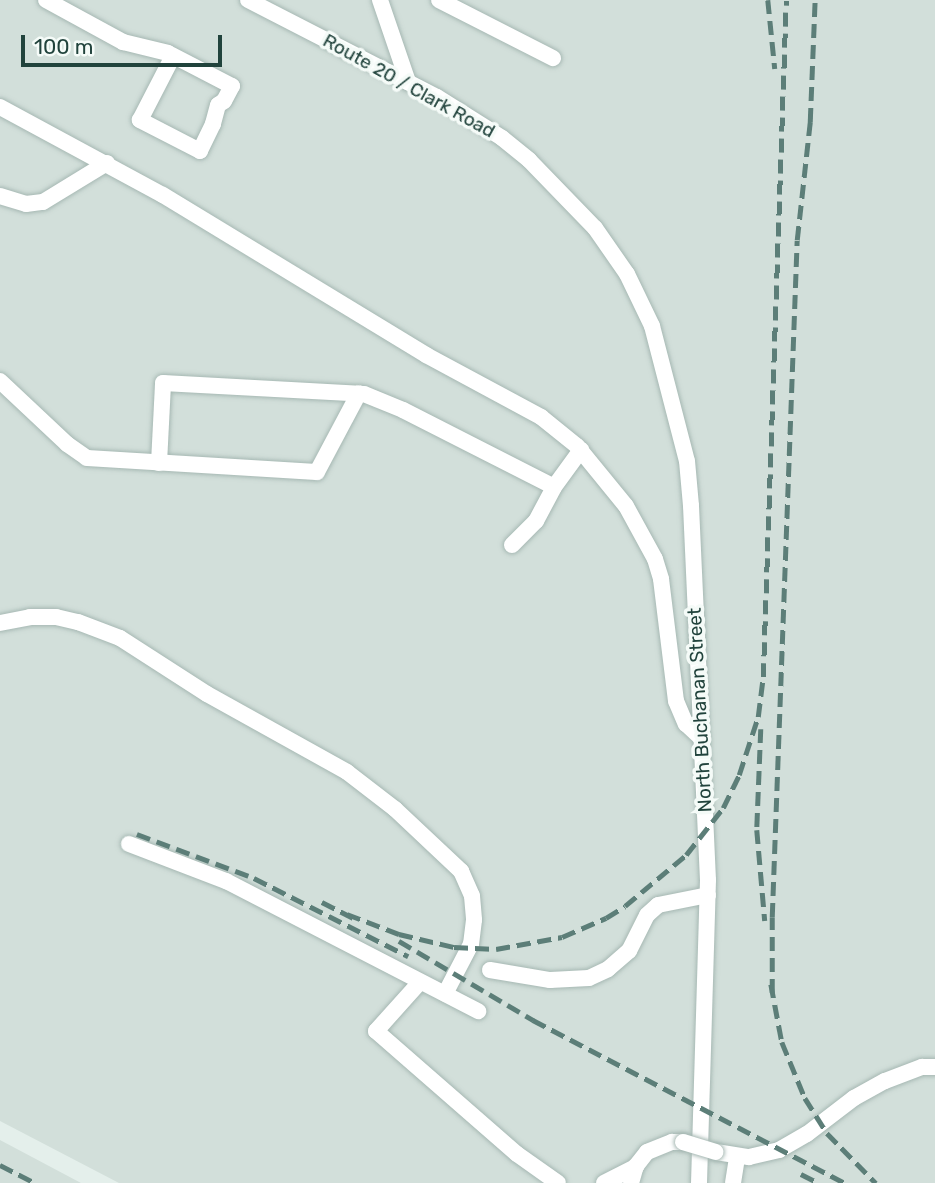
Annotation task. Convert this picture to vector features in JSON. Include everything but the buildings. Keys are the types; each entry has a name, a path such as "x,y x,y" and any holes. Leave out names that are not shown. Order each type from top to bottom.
{"street":[{"path":"46,0 123,42 173,56 228,93 218,104 213,124 200,151 140,120 173,56"},
{"name":"Route 20 / Clark Road","path":"248,0 468,116 529,160 573,204 613,252"},
{"path":"380,0 408,82"},
{"path":"439,0 553,58"},
{"path":"0,107 107,163 426,355 541,417 581,450 626,506 655,559 661,579 676,701 686,724 702,738"},
{"path":"0,196 26,204 43,202 107,163"},
{"name":"North Buchanan Street","path":"613,252 627,274 652,326 687,461 708,895 699,1183"},
{"path":"0,381 82,457 317,472 359,393"},
{"path":"159,463 163,383 359,393 403,410 554,487"},
{"path":"512,545 536,521 554,487 581,450"},
{"path":"0,623 30,617 56,617 78,622 120,638 207,694 347,772 395,808 461,871 472,896 474,920 471,944 446,995"},
{"path":"129,845 226,881 478,1011"},
{"path":"490,970 550,980 589,978 608,969 629,951 647,915 658,905 708,895"},
{"path":"420,982 376,1031 517,1154 558,1183"},
{"path":"631,1183 636,1167 647,1152 658,1146 684,1142 737,1157 765,1155 807,1134 854,1098 885,1081 922,1067 935,1067"},
{"path":"733,1183 737,1157"},
{"path":"604,1183 636,1167"}],"shaded area":[{"path":"0,0 935,0 935,1183 119,1183 0,1121"},
{"path":"0,1140 81,1183 0,1183"}],"railway":[{"path":"768,0 775,69"},
{"path":"347,914 399,934 454,947 496,949 562,937 606,918 625,906 686,855 723,808 739,775 758,717 763,677 786,0"},
{"path":"772,993 772,917 797,240 810,122 815,0"},
{"path":"761,729 757,830 765,921"},
{"path":"137,834 254,878 408,956"},
{"path":"322,902 356,919"},
{"path":"399,941 533,1020 845,1183"},
{"path":"771,984 782,1042 805,1098 827,1133 876,1183"},
{"path":"0,1165 35,1183"},
{"path":"801,1174 819,1183"}]}
